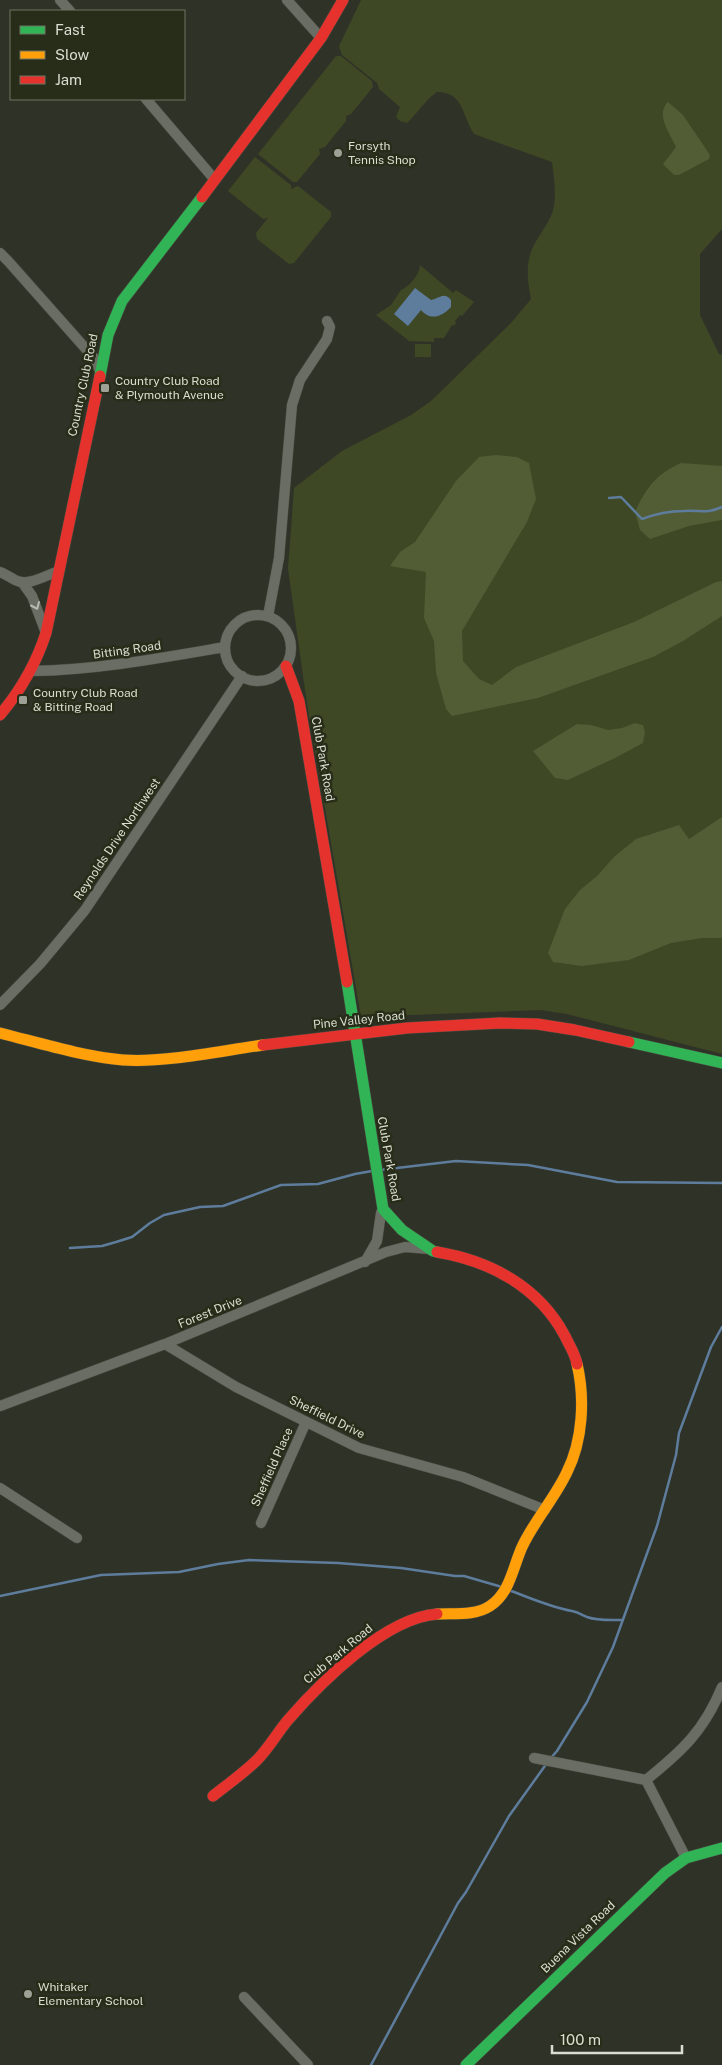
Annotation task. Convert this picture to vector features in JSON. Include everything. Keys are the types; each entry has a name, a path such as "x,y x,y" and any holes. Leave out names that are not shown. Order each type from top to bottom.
{"street":[{"path":"60,0 69,10"},
{"path":"287,0 321,38"},
{"name":"Country Club Road","path":"0,715 23,687 32,671 46,633 108,335 122,300 321,38 343,0"},
{"path":"147,100 215,180"},
{"path":"0,253 94,358 100,371"},
{"path":"268,616 279,558 292,405 300,380 327,339 330,327 327,319"},
{"path":"0,572 22,582 32,581 58,571"},
{"path":"22,582 32,596 46,633"},
{"path":"252,615 268,616 282,625 288,634 291,650 286,666 279,673 261,681 251,680 242,676 229,664 225,647 227,636 233,626 241,619 252,615"},
{"name":"Bitting Road","path":"32,671 60,671 175,656 225,647"},
{"name":"Club Park Road","path":"213,1796 258,1759 287,1721 319,1686 380,1635 412,1619 428,1615 476,1612 483,1610 494,1602 510,1581 522,1547 546,1510 570,1466 580,1428 581,1380 579,1368 560,1325 531,1291 513,1279 479,1262 430,1249 402,1230 384,1209 376,1171 356,1033 299,701 286,666"},
{"name":"Reynolds Drive Northwest","path":"0,1005 40,964 84,910 242,676"},
{"name":"Pine Valley Road","path":"0,1033 86,1055 124,1060 158,1059 356,1033 500,1023 537,1024 575,1030 722,1063"},
{"path":"365,1262 377,1241 381,1213 384,1209"},
{"name":"Forest Drive","path":"0,1406 165,1344 393,1249 421,1247 430,1249"},
{"name":"Sheffield Drive","path":"165,1344 236,1387 359,1448 463,1477 546,1510"},
{"name":"Sheffield Place","path":"261,1523 306,1422"},
{"path":"0,1488 77,1538"},
{"path":"646,1780 693,1738 709,1716 722,1687"},
{"path":"534,1758 646,1780"},
{"path":"646,1780 686,1858"},
{"name":"Buena Vista Road","path":"466,2065 664,1872 686,1858 722,1848"},
{"path":"244,1997 308,2065"}],"green space":[{"path":"361,0 722,0 722,229 700,254 700,315 719,354 722,355 722,1054 567,1014 540,1010 361,1017 307,704 288,569 294,488 342,451 411,415 431,401 511,323 531,299 528,263 535,243 551,216 555,196 552,162 474,134 461,106 452,96 446,93 437,92 407,123 400,121 396,117 400,107 379,89 377,83 342,55 339,46"},
{"path":"336,56 341,56 372,81 373,87 351,114 346,116 346,121 325,147 319,149 320,154 297,182 293,182 258,154"},
{"path":"668,102 683,115 710,155 709,159 679,175 674,175 663,164 676,147 663,118 664,107"},
{"path":"255,157 291,185 291,189 298,186 331,212 331,217 294,263 289,264 257,239 256,233 268,218 263,219 228,191"},
{"path":"420,265 453,293 456,290 474,302 455,321 456,323 454,326 452,325 444,338 434,338 434,342 409,341 376,315 391,305 401,290 411,283 420,269"},
{"path":"415,344 431,344 431,357 415,357"},
{"path":"496,455 517,457 529,463 536,499 527,522 462,631 463,661 479,679 492,685 516,667 634,622 716,582 722,581 722,616 683,641 653,657 538,698 452,716 446,709 436,673 434,641 424,618 426,572 390,566 400,552 415,542 456,481 479,457"},
{"path":"681,463 722,466 722,520 689,526 650,539 640,530 635,512 643,496 658,477"},
{"path":"635,723 643,725 645,732 643,743 568,780 555,778 533,751 577,724 591,725 608,730 622,728"},
{"path":"722,817 722,938 702,938 671,943 629,960 582,966 553,962 548,953 565,909 580,890 597,876 615,856 636,839 679,825 689,839"}],"water":[{"path":"415,288 431,300 441,296 448,297 451,300 451,307 444,313 432,317 421,310 408,326 394,314"}],"waterway":[{"path":"609,498 621,497 642,519 668,512 708,511 722,507"},
{"path":"380,1170 456,1161 528,1165 617,1182 722,1183"},
{"path":"70,1248 102,1246 116,1242 132,1237 164,1215 200,1207 223,1206 281,1185 318,1184 372,1171"},
{"path":"550,1759 557,1751 587,1702 613,1647 657,1526 676,1455 679,1433 711,1347 722,1327"},
{"path":"0,1596 101,1575 179,1572 249,1560 338,1563 401,1568 464,1576 502,1587"},
{"path":"509,1590 587,1617 604,1620 622,1620"},
{"path":"371,2065 458,1903 509,1816 547,1763"}],"traffic: fast":[{"path":"100,376 108,335 122,301 202,197"},
{"path":"347,982 383,1209 402,1230 437,1252"},
{"path":"629,1042 722,1063"},
{"path":"466,2065 665,1873 686,1858 722,1848"}],"traffic: slow":[{"path":"0,1033 76,1052 123,1060 156,1060 263,1045"},
{"path":"437,1614 464,1613 484,1609 497,1601 507,1587 527,1537 562,1482 572,1460 579,1433 582,1405 577,1364"}],"traffic: jam":[{"path":"202,197 321,38 343,0"},
{"path":"0,715 15,696 27,676 38,655 46,633 100,376"},
{"path":"286,666 299,701 347,982"},
{"path":"263,1045 407,1028 500,1023 537,1024 629,1042"},
{"path":"437,1252 476,1262 512,1279 527,1290 542,1303 554,1319 572,1349 577,1364"},
{"path":"213,1796 257,1760 288,1720 318,1688 355,1654 396,1627 417,1618 437,1614"}],"place":[{"name":"Forsyth Tennis Shop","path":"338,153"},
{"name":"Country Club Road & Plymouth Avenue","path":"105,388"},
{"name":"Country Club Road & Bitting Road","path":"23,700"},
{"name":"Whitaker Elementary School","path":"28,1994"}]}
